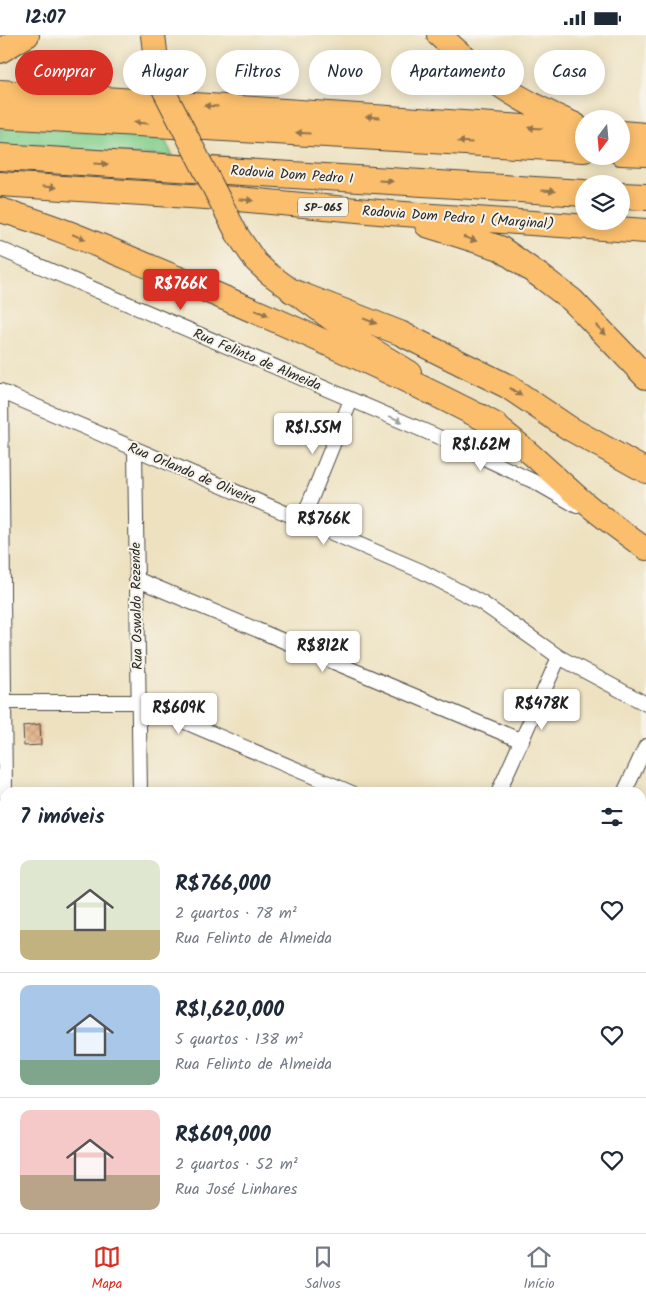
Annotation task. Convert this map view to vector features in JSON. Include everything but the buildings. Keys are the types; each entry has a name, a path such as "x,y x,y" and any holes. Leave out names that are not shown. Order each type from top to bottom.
{"highway":[{"path":"0,51 27,35"},
{"path":"153,35 155,50"},
{"path":"439,35 486,77 518,99 575,126"},
{"path":"0,92 575,129"},
{"path":"0,115 575,148"},
{"path":"630,134 646,135"},
{"path":"630,152 646,153"},
{"name":"Rodovia Dom Pedro I","path":"0,157 575,192"},
{"name":"Rodovia Dom Pedro I (Marginal)","path":"0,184 238,199 390,213 646,231"},
{"path":"630,196 646,197"},
{"path":"0,210 65,231 266,315 399,374 496,425"},
{"path":"390,213 500,248 572,300 646,377"},
{"path":"292,291 400,333 507,386 569,428 646,471"}],"main road":[{"path":"140,35 146,50"},
{"path":"167,95 237,234 256,261 292,291 372,349 496,425 618,530 646,549"}],"street":[{"name":"Rua Felinto de Almeida","path":"0,249 448,441 537,483 618,530"},
{"path":"0,391 2,702 6,787"},
{"name":"Rua Orlando de Oliveira","path":"0,391 421,571 482,603 559,657 646,704"},
{"path":"302,521 351,400"},
{"name":"Rua Oswaldo Rezende","path":"135,450 140,787"},
{"path":"136,579 522,741"},
{"path":"501,787 559,657"},
{"path":"2,702 138,702 338,787"},
{"path":"627,787 646,746"}],"green space":[{"path":"0,127 163,136 173,156 0,148"}]}
